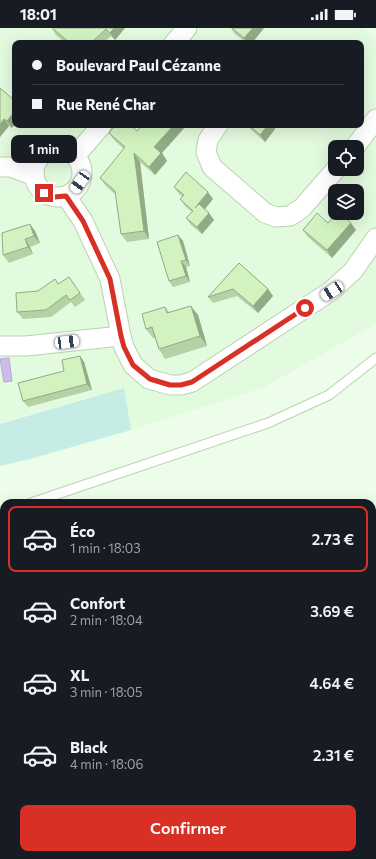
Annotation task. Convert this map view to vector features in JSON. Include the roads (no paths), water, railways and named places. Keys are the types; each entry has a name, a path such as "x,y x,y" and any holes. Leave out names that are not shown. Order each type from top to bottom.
{"street":[{"path":"177,40 187,28"},
{"path":"359,140 370,118"},
{"path":"75,156 99,128"},
{"path":"216,128 208,140 206,152 212,167 264,213 276,217 290,216 302,208 330,176"},
{"path":"53,149 60,149 75,156 80,163 82,173 80,182 74,192 66,196 54,197 44,193 36,184 34,176 38,158 45,152 53,149"},
{"path":"0,166 11,167 34,176"},
{"path":"66,196 83,221 110,279 121,336 124,347 133,365 150,379 170,385 181,385 192,382 332,291 353,271 376,238"},
{"path":"0,346 26,346 121,336"}],"lane":[{"path":"43,499 268,423 329,395 376,358"}]}
